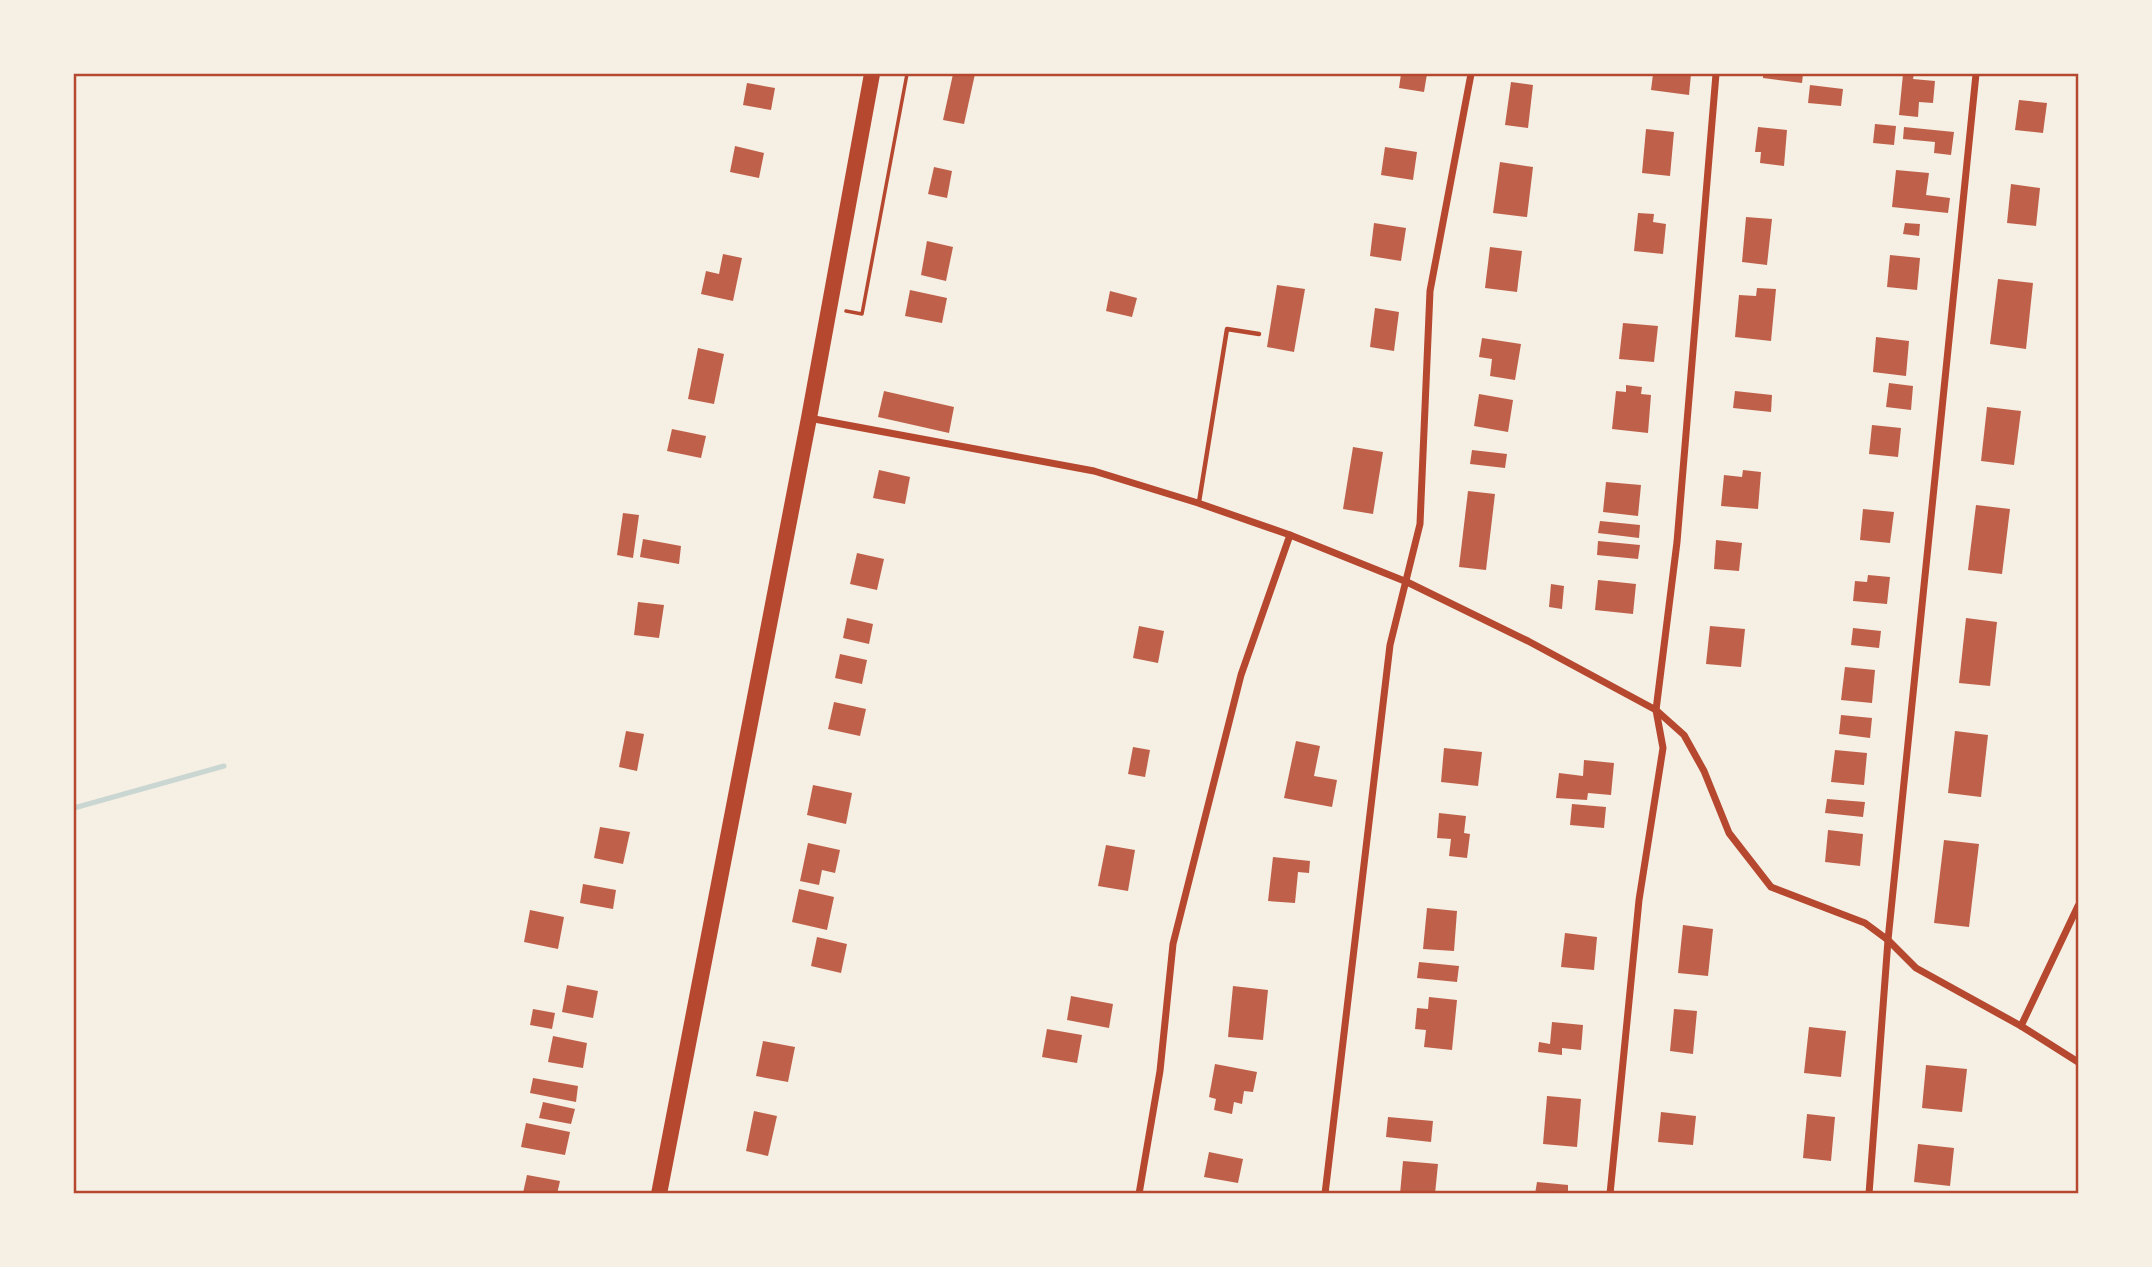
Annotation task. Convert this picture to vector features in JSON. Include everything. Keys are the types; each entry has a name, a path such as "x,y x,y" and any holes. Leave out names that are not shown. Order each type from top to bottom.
{"main road":[{"path":"659,1194 809,418 872,74"}],"street":[{"path":"1325,1194 1390,645 1420,524 1430,291 1471,74"},
{"path":"1610,1194 1639,900 1663,748 1656,710 1677,542 1716,74"},
{"path":"1869,1194 1888,940 1976,74"},
{"path":"809,418 1094,471 1198,503 1290,535 1407,582 1528,641 1656,710 1684,735 1704,771 1729,833 1771,887 1865,923 1888,940 1916,968 2021,1026 2078,1062"},
{"path":"1139,1194 1160,1071 1173,944 1241,675 1290,535"},
{"path":"2021,1026 2078,906"}],"lane":[{"path":"1198,503 1227,329 1259,334"}],"path":[{"path":"829,308 862,314 907,74"}],"building":[{"path":"953,74 975,74 964,124 943,120"},
{"path":"1401,74 1427,74 1424,92 1399,88"},
{"path":"1653,74 1691,74 1689,95 1651,90"},
{"path":"1763,74 1803,74 1802,83 1763,78"},
{"path":"1903,74 1914,74 1913,79 1935,81 1933,103 1919,102 1918,117 1899,115"},
{"path":"1511,82 1533,85 1528,128 1505,125"},
{"path":"747,83 775,88 771,110 743,105"},
{"path":"1810,85 1843,89 1841,106 1808,103"},
{"path":"2019,100 2047,103 2043,133 2015,130"},
{"path":"1875,124 1896,126 1894,145 1873,143"},
{"path":"1758,127 1787,130 1784,166 1760,163 1761,152 1755,152"},
{"path":"1904,127 1954,132 1951,155 1934,153 1935,142 1903,139"},
{"path":"1646,129 1674,132 1670,176 1642,173"},
{"path":"735,146 764,153 759,178 730,172"},
{"path":"1385,147 1417,152 1413,180 1381,175"},
{"path":"1500,162 1533,167 1527,217 1493,213"},
{"path":"934,167 952,171 947,198 928,194"},
{"path":"1896,170 1929,173 1926,195 1950,198 1948,213 1892,207"},
{"path":"2011,184 2040,188 2036,226 2007,223"},
{"path":"1638,213 1654,214 1653,222 1666,224 1663,254 1634,251"},
{"path":"1746,217 1772,219 1767,265 1742,262"},
{"path":"1374,223 1406,228 1401,261 1370,256"},
{"path":"1905,223 1920,224 1919,236 1903,234"},
{"path":"927,241 953,247 946,281 921,275"},
{"path":"1490,247 1522,251 1517,292 1485,288"},
{"path":"723,254 742,258 733,301 701,294 706,271 719,274"},
{"path":"1890,255 1920,258 1917,290 1887,287"},
{"path":"1998,279 2033,283 2026,349 1990,344"},
{"path":"1277,285 1305,289 1294,352 1267,347"},
{"path":"1757,288 1776,289 1771,341 1735,337 1739,295 1756,296"},
{"path":"910,290 947,298 942,323 905,316"},
{"path":"1110,291 1137,298 1132,317 1106,311"},
{"path":"1375,308 1399,312 1394,351 1370,347"},
{"path":"1623,323 1658,326 1654,362 1619,359"},
{"path":"1876,337 1909,341 1906,376 1873,372"},
{"path":"1482,338 1521,344 1515,380 1490,376 1492,359 1479,357"},
{"path":"698,348 724,354 714,404 688,399"},
{"path":"1889,383 1913,386 1911,410 1886,407"},
{"path":"1626,385 1642,387 1641,394 1651,395 1648,433 1612,429 1616,391 1626,392"},
{"path":"884,391 954,407 949,433 878,417"},
{"path":"1735,391 1772,395 1771,412 1733,408"},
{"path":"1479,394 1513,400 1508,432 1474,426"},
{"path":"1987,407 2021,411 2014,465 1981,461"},
{"path":"1872,425 1901,428 1898,457 1869,454"},
{"path":"672,429 706,436 701,458 667,451"},
{"path":"1353,447 1383,452 1373,514 1343,509"},
{"path":"1472,450 1507,454 1505,468 1470,464"},
{"path":"879,470 910,477 905,504 873,498"},
{"path":"1743,470 1761,472 1758,509 1721,506 1724,475 1742,477"},
{"path":"1606,482 1641,485 1638,516 1603,512"},
{"path":"1468,491 1495,494 1486,570 1459,567"},
{"path":"1976,505 2010,509 2002,574 1968,570"},
{"path":"1863,509 1894,512 1890,543 1860,540"},
{"path":"623,513 639,515 633,558 617,555"},
{"path":"1600,521 1640,525 1639,538 1598,533"},
{"path":"643,539 681,546 679,564 640,557"},
{"path":"1716,540 1742,543 1739,571 1714,569"},
{"path":"1598,541 1640,545 1638,559 1597,555"},
{"path":"857,553 884,559 877,590 850,584"},
{"path":"1868,575 1890,577 1887,604 1853,601 1855,581 1867,582"},
{"path":"1598,580 1636,584 1633,614 1595,610"},
{"path":"1551,584 1564,586 1562,609 1549,607"},
{"path":"638,602 664,605 659,638 634,635"},
{"path":"847,618 873,624 869,644 843,638"},
{"path":"1966,618 1997,622 1990,686 1959,683"},
{"path":"1139,626 1164,631 1158,663 1133,658"},
{"path":"1710,626 1745,629 1741,667 1706,664"},
{"path":"1853,628 1881,631 1879,648 1851,645"},
{"path":"840,654 867,660 862,684 835,678"},
{"path":"1845,667 1875,670 1872,703 1841,700"},
{"path":"834,702 866,709 860,736 828,729"},
{"path":"1841,715 1872,718 1870,738 1839,734"},
{"path":"626,731 644,734 637,771 619,767"},
{"path":"1955,731 1988,735 1981,797 1948,793"},
{"path":"1296,741 1320,746 1314,776 1337,780 1332,807 1284,798"},
{"path":"1133,747 1150,750 1145,777 1128,774"},
{"path":"1444,748 1482,752 1478,786 1441,782"},
{"path":"1835,750 1867,753 1864,785 1831,782"},
{"path":"1584,760 1614,763 1611,795 1588,793 1587,800 1556,798 1559,773 1583,776"},
{"path":"813,785 852,793 846,824 807,815"},
{"path":"1827,799 1865,802 1863,817 1825,813"},
{"path":"1572,804 1606,807 1604,828 1570,825"},
{"path":"1439,813 1466,816 1464,833 1470,834 1467,858 1449,856 1451,839 1437,838"},
{"path":"600,827 630,832 623,864 594,858"},
{"path":"1828,830 1863,834 1860,866 1825,862"},
{"path":"1944,840 1979,844 1969,927 1934,923"},
{"path":"808,843 840,850 835,873 822,870 819,885 800,881"},
{"path":"1106,845 1135,850 1128,891 1098,886"},
{"path":"1273,857 1310,861 1309,873 1298,872 1295,903 1268,901"},
{"path":"583,884 616,890 613,909 580,903"},
{"path":"799,889 834,897 827,930 792,922"},
{"path":"1427,908 1457,911 1454,951 1423,949"},
{"path":"530,910 564,917 558,949 524,942"},
{"path":"1683,925 1713,929 1708,976 1678,973"},
{"path":"1565,933 1597,937 1594,970 1561,967"},
{"path":"817,937 847,944 841,973 811,966"},
{"path":"1419,962 1459,966 1457,982 1417,978"},
{"path":"567,985 598,991 593,1018 562,1012"},
{"path":"1233,986 1268,990 1263,1040 1228,1037"},
{"path":"1071,996 1113,1004 1109,1028 1067,1020"},
{"path":"1429,997 1457,1000 1452,1050 1424,1047 1426,1030 1415,1029 1417,1008 1428,1009"},
{"path":"533,1009 555,1013 552,1029 530,1025"},
{"path":"1674,1009 1697,1011 1693,1054 1670,1051"},
{"path":"1552,1022 1583,1025 1581,1050 1562,1048 1562,1055 1538,1052 1539,1042 1550,1044"},
{"path":"1809,1027 1846,1031 1841,1077 1804,1073"},
{"path":"1047,1029 1082,1035 1077,1063 1042,1057"},
{"path":"553,1036 587,1043 583,1068 548,1062"},
{"path":"763,1041 795,1047 788,1082 756,1076"},
{"path":"1215,1064 1257,1072 1253,1092 1244,1091 1242,1104 1234,1102 1232,1114 1214,1110 1216,1099 1209,1097"},
{"path":"1926,1065 1967,1069 1962,1112 1922,1108"},
{"path":"533,1078 578,1086 576,1102 530,1093"},
{"path":"1547,1096 1581,1099 1577,1147 1543,1144"},
{"path":"543,1102 575,1109 571,1124 539,1118"},
{"path":"754,1111 777,1116 768,1156 746,1151"},
{"path":"1661,1112 1696,1116 1693,1145 1658,1142"},
{"path":"1807,1114 1835,1117 1831,1161 1803,1158"},
{"path":"1388,1117 1433,1121 1431,1142 1386,1137"},
{"path":"526,1123 570,1132 565,1155 521,1147"},
{"path":"1918,1144 1954,1148 1950,1186 1914,1182"},
{"path":"1209,1152 1243,1159 1238,1183 1204,1177"},
{"path":"1403,1161 1438,1164 1435,1194 1400,1194"},
{"path":"527,1175 560,1181 557,1194 523,1193"},
{"path":"1537,1182 1568,1185 1568,1194 1535,1194"}],"waterway":[{"path":"74,808 224,766"}]}
